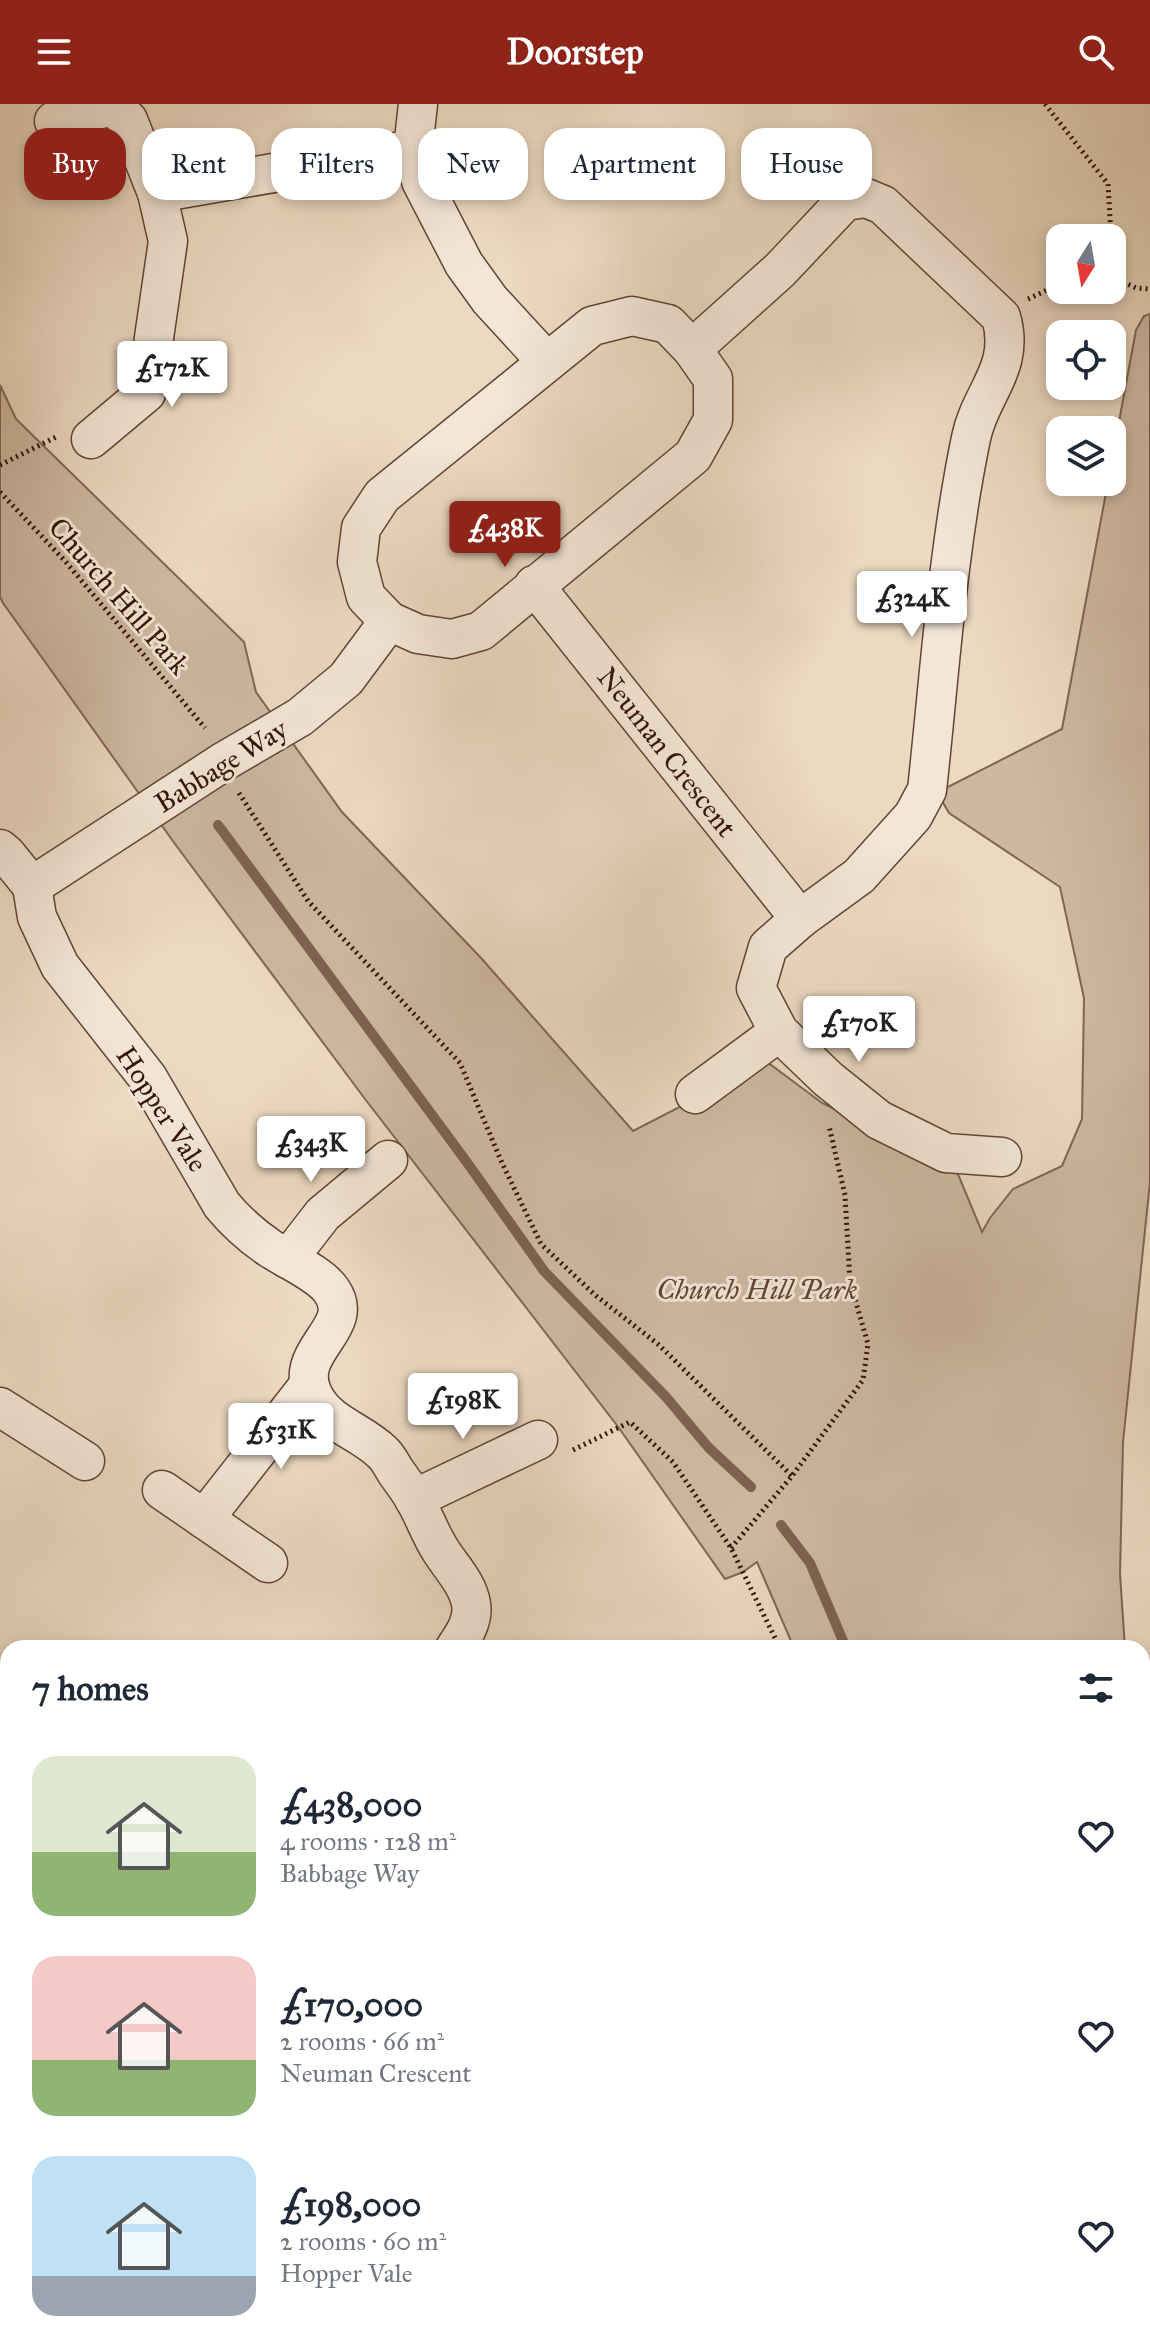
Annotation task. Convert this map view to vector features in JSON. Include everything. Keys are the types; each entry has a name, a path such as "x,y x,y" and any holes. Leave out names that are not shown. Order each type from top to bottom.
{"street":[{"path":"418,104 413,149 421,181 464,264 490,300 547,362"},
{"path":"54,121 112,105 128,120 142,155"},
{"path":"255,176 413,149"},
{"path":"692,349 780,270 845,201 866,198 883,205 1001,317 1005,356 972,433 956,514 927,790 913,816 859,876 768,947 756,988 779,1032 828,1079 879,1120 946,1153 1002,1157"},
{"path":"79,435 146,393 168,241 159,200"},
{"path":"632,316 668,324 692,349 713,379 713,420 693,456 481,631 452,639 418,634 389,621 366,597 357,562 361,528 382,496 547,362 592,326 632,316"},
{"name":"Neuman Crescent","path":"534,585 800,919"},
{"name":"Babbage Way","path":"32,886 223,762 300,717 346,679 389,621"},
{"path":"0,849 32,886"},
{"name":"Hopper Vale","path":"32,886 37,917 60,966 148,1078 222,1205 235,1221 269,1248 324,1282 332,1291 338,1307 330,1331 309,1365 306,1376 309,1385 204,1519"},
{"path":"695,1094 779,1032"},
{"path":"288,1259 323,1214 388,1160"},
{"path":"309,1385 315,1400 326,1413 383,1453 414,1499 471,1604 468,1629 460,1640"},
{"path":"0,1407 85,1461"},
{"path":"414,1499 538,1440"},
{"path":"162,1490 268,1563"}],"path":[{"path":"1045,104 1108,184 1110,224"},
{"path":"1126,283 1150,289"},
{"path":"0,465 79,435"},
{"name":"Church Hill Park","path":"0,492 65,561 205,728"},
{"path":"235,787 308,901 460,1063 502,1163 541,1244 595,1295 659,1345 792,1476"},
{"path":"731,1548 792,1476 863,1380 868,1344 850,1282 845,1195 822,1103 828,1079"},
{"path":"630,1422 673,1462 731,1548 776,1640"}],"green space":[{"name":"Church Hill Park","path":"1150,314 1150,1182 1123,1442 1120,1574 1124,1640 791,1640 757,1562 725,1579 619,1428 365,1099 175,844 3,603 0,597 0,385 16,419 244,642 256,692 342,812 482,959 633,1131 767,1062 822,1103 955,1167 982,1232 1013,1189 1062,1166 1082,1119 1084,998 1060,887 949,813 941,799 942,790 1062,729 1105,496 1126,496 1126,416 1120,416 1123,400 1126,400 1136,330 1144,316"}],"waterway":[{"path":"218,825 544,1271 666,1397 709,1448 751,1487"},
{"path":"781,1525 810,1563 843,1640"}]}
